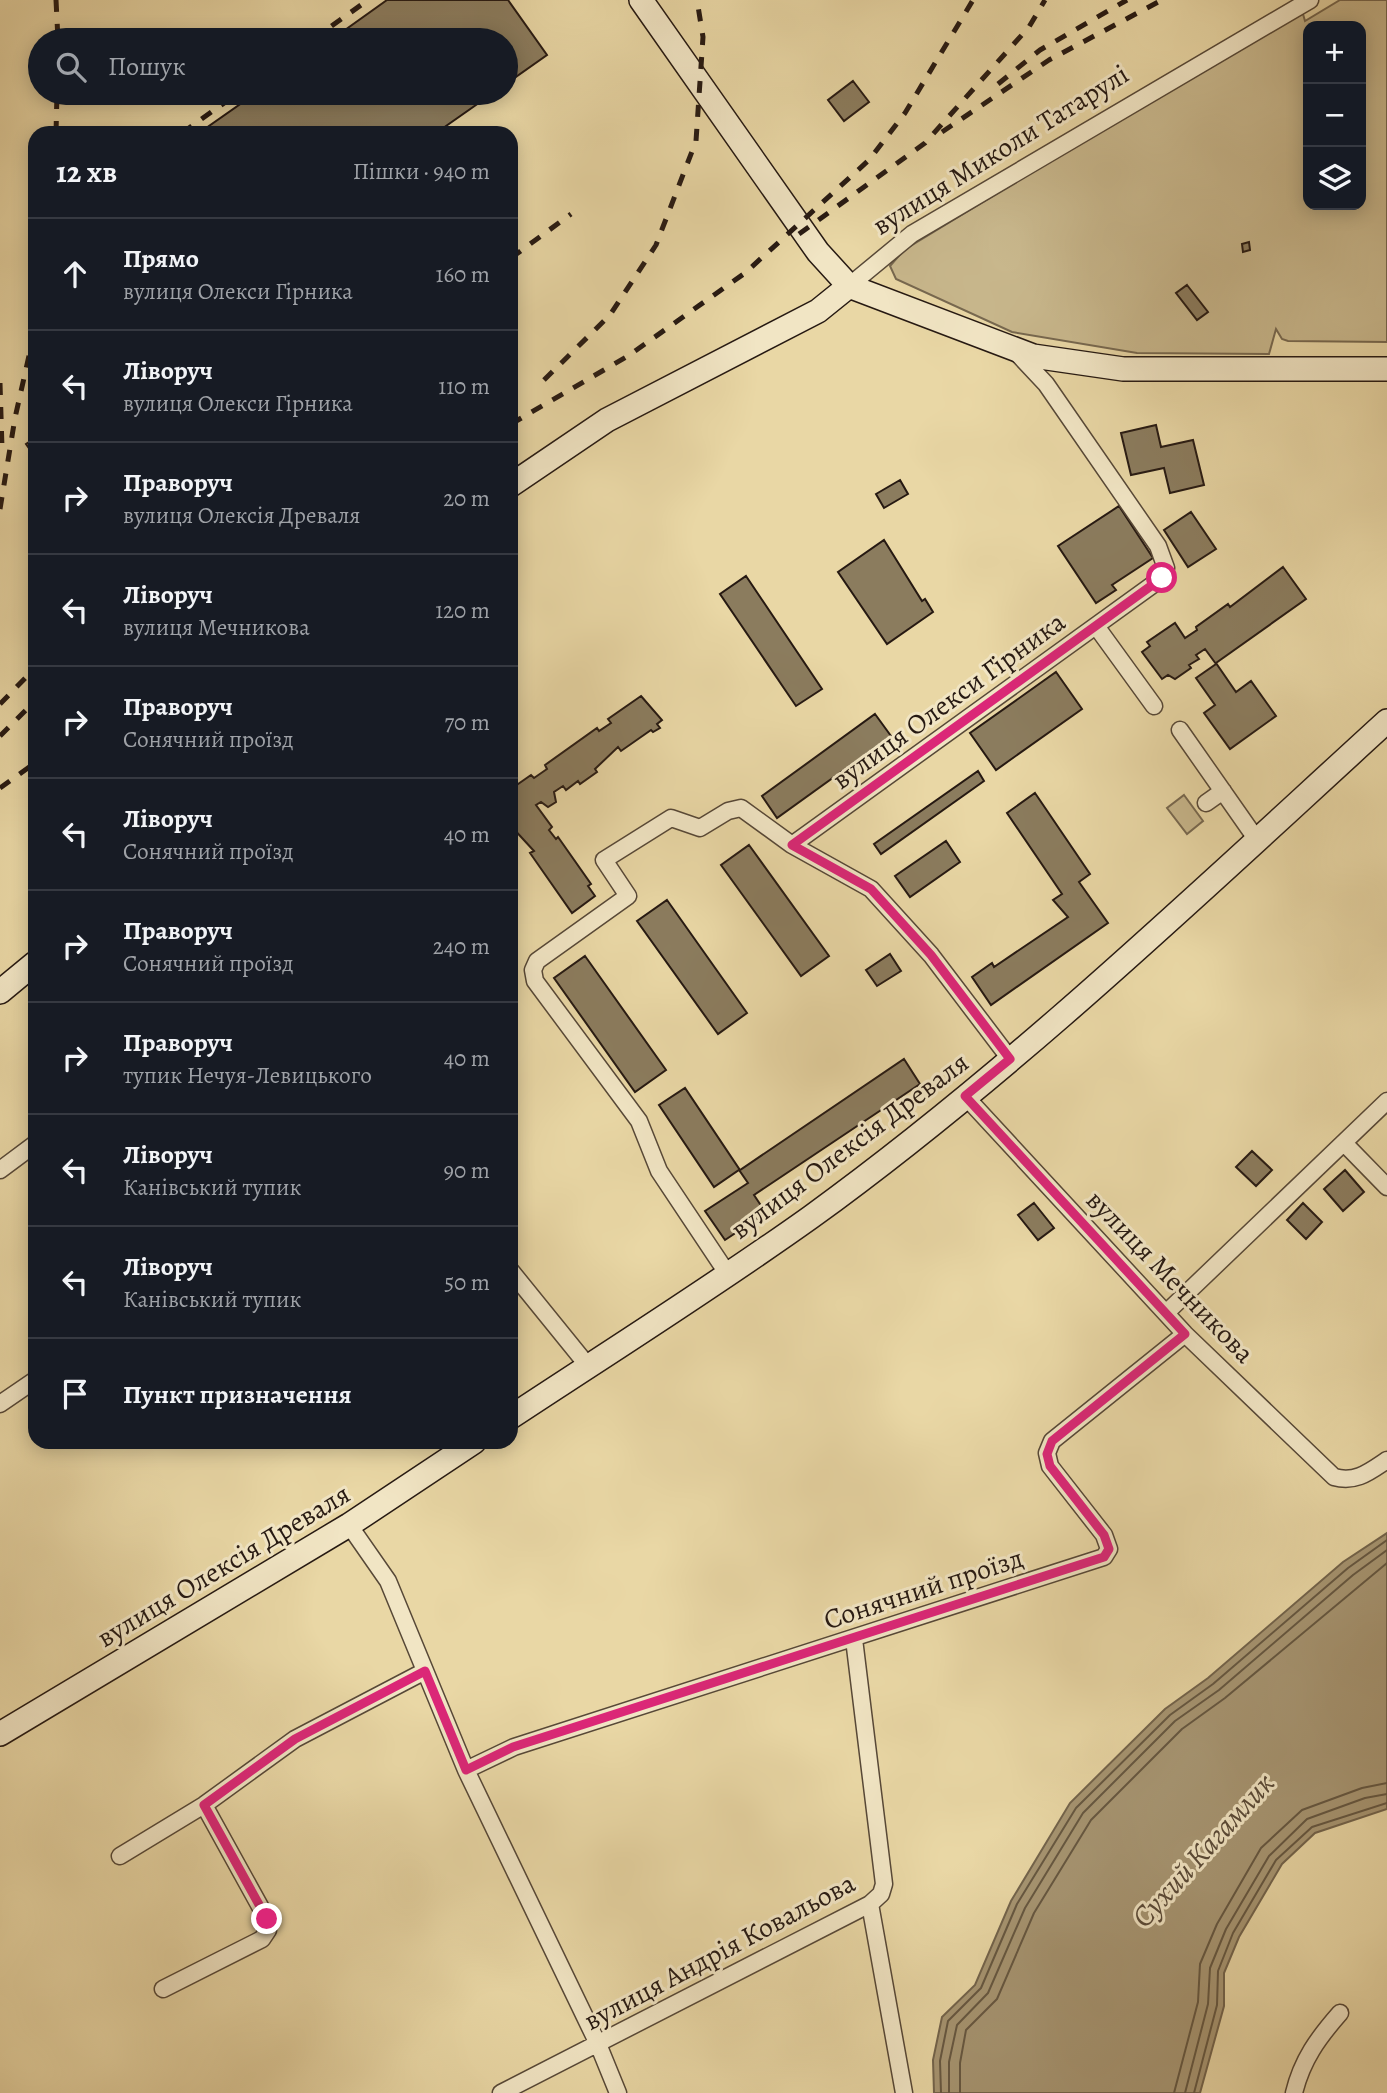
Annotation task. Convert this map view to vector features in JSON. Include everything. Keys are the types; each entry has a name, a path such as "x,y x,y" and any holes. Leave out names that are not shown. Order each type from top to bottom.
{"street":[{"path":"641,0 818,252 849,286 1014,351 1124,369 1387,369"},
{"name":"вулиця Миколи Татарулі","path":"518,480 607,420 818,311 912,234 1310,0"},
{"name":"вулиця Олекси Гірника","path":"792,845 1162,578 1166,568 1164,558 1046,384 1014,351"},
{"path":"1096,626 1154,706"},
{"name":"вулиця Олексія Древаля","path":"518,1413 811,1217 965,1096 1257,840 1387,721"},
{"path":"1180,730 1257,840"},
{"path":"1206,803 1223,791"},
{"path":"727,1273 659,1171 639,1121 535,981 533,970 537,961 628,896 604,860 671,817 700,828 728,811 741,808 753,814 792,845 844,872 880,898 931,955 1010,1059"},
{"path":"0,992 28,969"},
{"name":"вулиця Мечникова","path":"965,1096 1185,1334 1334,1477 1348,1480 1357,1478 1387,1460"},
{"path":"1166,1313 1387,1101"},
{"path":"1345,1144 1387,1187"},
{"path":"0,1170 28,1149"},
{"path":"518,1280 588,1366"},
{"name":"Сонячний проїзд","path":"466,1770 513,1747 1104,1557 1109,1549 1104,1535 1050,1466 1047,1454 1052,1441 1185,1334"},
{"path":"0,1404 28,1385"},
{"name":"вулиця Олексія Древаля","path":"0,1734 349,1525 463,1449"},
{"path":"349,1525 388,1581 466,1770 598,2044 618,2093"},
{"name":"вулиця Андрія Ковальова","path":"501,2093 870,1904 881,1894 884,1884 853,1639"},
{"path":"120,1856 204,1805 295,1739 425,1671"},
{"path":"163,1989 262,1938 268,1930 267,1919 204,1805"},
{"path":"870,1904 904,2093"},
{"path":"1294,2093 1299,2073 1315,2040 1340,2013"}],"shaded area":[{"path":"1340,0 1387,0 1387,342 1288,341 1282,339 1276,329 1269,354 1137,353 1012,332 896,279 890,266 904,250 1297,11 1303,14 1305,21"},
{"path":"1184,795 1203,821 1187,834 1167,808"}],"water":[{"name":"Сухий Кагамлик","path":"1387,1533 1387,1809 1315,1833 1282,1864 1239,1937 1224,1973 1224,2006 1200,2093 934,2093 933,2060 942,2017 975,1985 1011,1901 1070,1803 1165,1709 1208,1678 1343,1562"}],"building":[{"path":"387,0 508,0 547,55 518,76 518,28 348,28"},
{"path":"853,81 869,102 844,121 828,100"},
{"path":"239,105 476,105 446,126 209,126"},
{"path":"1249,242 1250,250 1243,252 1242,244"},
{"path":"1187,285 1208,312 1197,320 1176,293"},
{"path":"1156,425 1161,447 1193,440 1204,485 1170,493 1164,468 1131,475 1121,433"},
{"path":"900,480 908,494 884,508 876,494"},
{"path":"1119,506 1153,558 1112,585 1116,590 1096,603 1058,546"},
{"path":"1191,512 1216,549 1188,567 1164,530"},
{"path":"884,540 922,601 925,599 933,612 887,644 838,572"},
{"path":"1283,567 1306,599 1216,663 1236,692 1251,681 1276,716 1230,749 1204,713 1215,705 1196,678 1216,664 1205,649 1196,655 1199,659 1189,665 1191,668 1175,679 1168,675 1162,679 1142,652 1150,646 1147,642 1175,623 1185,638 1197,630 1196,627 1228,604 1230,607"},
{"path":"746,576 822,689 796,706 720,594"},
{"path":"1056,672 1082,709 996,770 970,733"},
{"path":"641,696 662,720 657,724 660,728 653,732 651,730 621,751 618,747 595,769 597,772 580,784 578,781 566,790 563,786 554,792 556,802 548,807 541,802 536,805 552,827 549,830 556,839 558,837 591,884 588,886 595,896 572,913 530,853 534,851 518,834 518,784 531,775 534,778 547,769 545,765 597,728 599,731 611,723 608,719"},
{"path":"875,714 891,736 777,818 762,796"},
{"path":"978,771 984,781 881,854 874,844"},
{"path":"1035,793 1090,874 1079,882 1108,923 991,1005 972,977 992,963 994,967 1068,917 1053,900 1062,894 1007,813"},
{"path":"946,841 960,862 910,897 895,876"},
{"path":"749,845 829,956 801,976 721,865"},
{"path":"667,900 747,1013 718,1034 637,921"},
{"path":"890,954 901,971 877,986 866,970"},
{"path":"585,956 666,1070 635,1092 554,978"},
{"path":"904,1059 920,1084 754,1195 766,1213 725,1240 705,1211 748,1183 739,1170 714,1187 659,1105 685,1088 740,1170"},
{"path":"1252,1151 1272,1170 1256,1186 1236,1167"},
{"path":"1345,1170 1364,1192 1343,1211 1324,1189"},
{"path":"1034,1203 1054,1228 1038,1240 1018,1215"},
{"path":"1303,1203 1322,1222 1306,1239 1287,1220"}],"railway":[{"path":"56,0 57,28"},
{"path":"329,28 368,0"},
{"path":"544,380 610,315 656,245 696,141 703,37 697,0"},
{"path":"518,420 628,356 745,273 869,160 905,113 973,0"},
{"path":"799,234 925,143 1029,27 1045,0"},
{"path":"998,84 1040,50 1127,0"},
{"path":"942,132 1049,60 1162,0"},
{"path":"56,126 57,105"},
{"path":"192,126 221,105"},
{"path":"518,253 571,214"},
{"path":"0,509 28,360"},
{"path":"0,383 2,448"},
{"path":"0,704 28,675"},
{"path":"0,736 28,708"},
{"path":"0,788 28,768"}],"route":[{"path":"267,1919 204,1805 295,1739 425,1671 466,1770 513,1747 1104,1557 1109,1549 1104,1535 1050,1466 1047,1454 1052,1441 1185,1334 965,1096 1010,1059 931,955 871,889 792,845 1162,578"}]}
